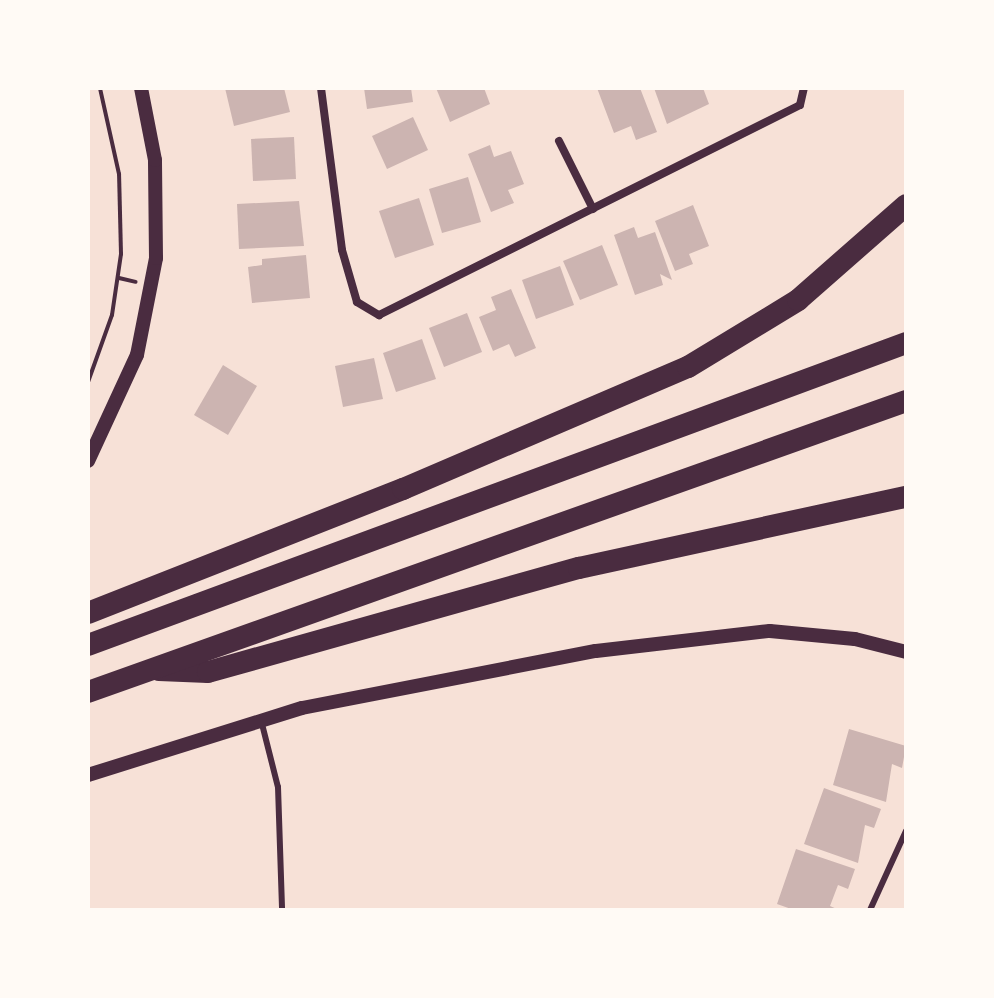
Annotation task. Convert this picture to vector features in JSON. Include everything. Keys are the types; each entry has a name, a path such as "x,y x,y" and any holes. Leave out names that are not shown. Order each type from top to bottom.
{"highway":[{"path":"88,613 403,489 688,367 798,300 906,205"},
{"path":"88,645 906,343"},
{"path":"88,692 461,563 906,401"},
{"path":"146,670 208,672 579,568 906,497"}],"street":[{"path":"88,461 123,394 151,297 158,209 141,88"},
{"path":"321,88 342,250 357,302 368,312 379,315 800,105 804,88"},
{"path":"559,141 593,209"},
{"path":"88,775 261,720 457,675 700,636 804,633 906,652"}],"lane":[{"path":"261,720 278,787 282,910"},
{"path":"870,910 906,831"}],"path":[{"path":"88,382 112,315 121,254 119,174 100,88"}],"building":[{"path":"225,88 284,88 290,112 234,126"},
{"path":"364,88 411,88 413,102 367,109"},
{"path":"436,88 484,88 490,104 450,122"},
{"path":"597,88 640,88 657,132 636,140 631,126 614,133"},
{"path":"654,88 703,88 709,104 667,124"},
{"path":"413,117 428,150 387,169 372,136"},
{"path":"294,137 296,179 253,181 251,139"},
{"path":"490,145 494,157 511,151 524,184 508,190 514,203 491,212 468,154"},
{"path":"468,177 481,222 442,233 429,189"},
{"path":"419,198 434,245 395,258 379,211"},
{"path":"299,201 304,246 239,249 237,204"},
{"path":"693,205 709,246 689,254 693,264 675,271 655,221"},
{"path":"634,227 638,238 655,232 672,280 660,274 663,285 635,295 614,235"},
{"path":"602,245 618,285 580,300 563,261"},
{"path":"306,255 310,298 252,303 248,267 262,265 262,259"},
{"path":"560,266 574,305 536,319 522,280"},
{"path":"511,289 536,348 515,357 509,344 493,351 479,317 496,310 491,297"},
{"path":"467,313 482,352 444,367 429,328"},
{"path":"422,339 436,379 396,392 383,353"},
{"path":"374,358 383,399 343,407 335,366"},
{"path":"223,365 257,386 228,435 194,415"},
{"path":"849,729 906,746 902,768 892,764 886,802 833,785"},
{"path":"824,788 881,809 874,828 865,825 858,863 804,844"},
{"path":"796,849 855,869 848,889 838,885 830,906 839,910 794,910 777,904"}]}
